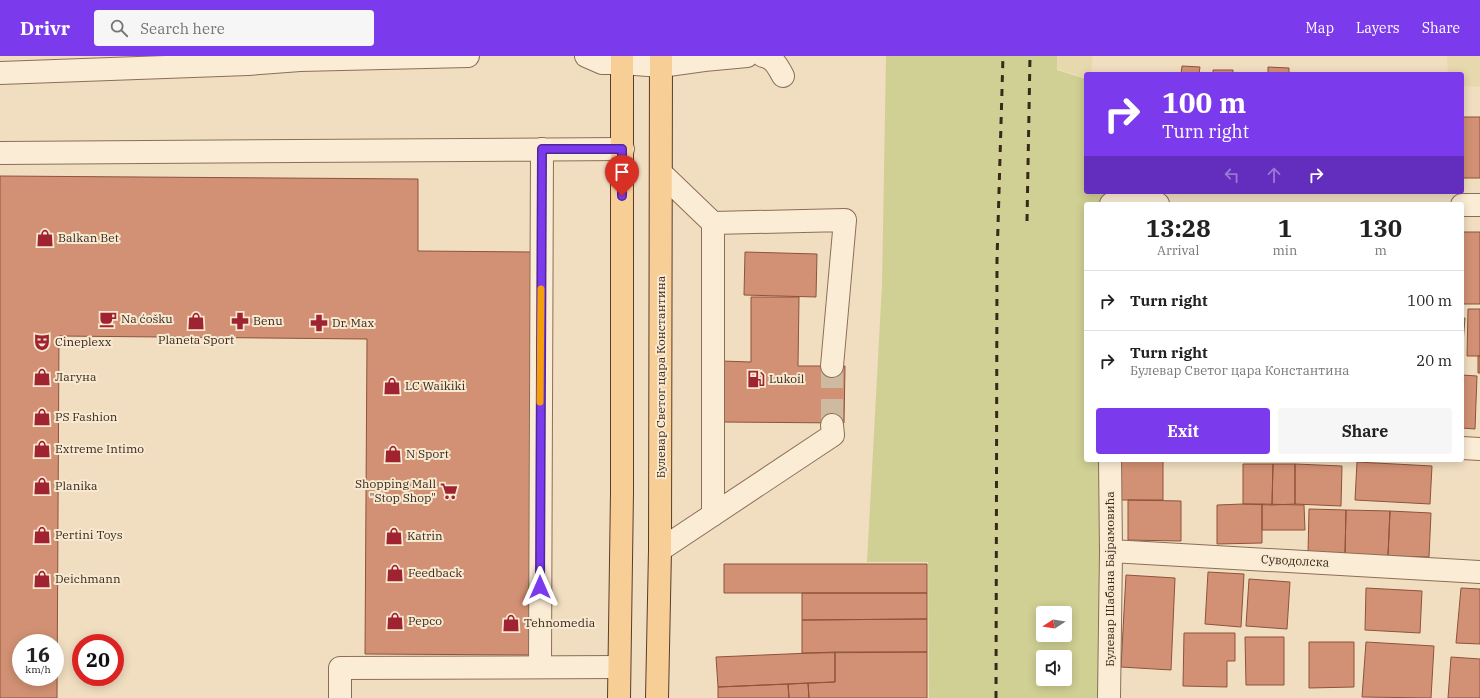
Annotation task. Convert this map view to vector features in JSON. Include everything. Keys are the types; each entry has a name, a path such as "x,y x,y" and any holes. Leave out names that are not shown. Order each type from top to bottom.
{"main road":[{"path":"619,698 622,492 622,59"},
{"name":"Булевар Светог цара Константина","path":"657,698 660,550 662,174 661,61"}],"street":[{"path":"0,73 248,64 300,60 468,56"},
{"path":"586,56 602,63 622,59 661,61 704,60 747,56"},
{"path":"762,56 767,57 776,63 783,76"},
{"path":"540,667 542,149"},
{"path":"0,153 622,149"},
{"path":"662,174 713,223 845,220 832,366"},
{"path":"1464,205 1480,205"},
{"path":"713,223 713,515"},
{"path":"660,550 833,435 832,425"},
{"path":"1464,448 1480,449"},
{"name":"Булевар Шабана Бајрамовића","path":"1109,698 1111,551 1110,462"},
{"name":"Суводолска","path":"1111,551 1480,572"},
{"path":"340,698 340,668 619,667"}],"shaded area":[{"path":"1057,56 1093,56 1091,72 1084,72 1084,77 1057,69"},
{"path":"1447,56 1480,56 1480,87 1464,86 1464,72 1448,72"}],"green space":[{"path":"886,56 1057,56 1057,70 1084,78 1084,194 1107,194 1107,202 1084,202 1084,462 1105,462 1103,698 929,698 928,562 867,562 882,284"}],"building":[{"path":"1182,66 1200,67 1199,72 1181,72"},
{"path":"1268,67 1289,68 1289,72 1268,72"},
{"path":"1213,70 1233,70 1233,72 1213,72"},
{"path":"1464,117 1480,117 1480,178 1464,178"},
{"name":"Shopping Mall \"Stop Shop\"","path":"0,176 418,179 418,251 532,252 531,655 365,654 367,339 59,336 57,634 12,634 12,686 57,686 57,698 0,698"},
{"path":"1464,232 1480,232 1480,304 1464,304"},
{"path":"745,252 817,254 816,297 744,295"},
{"path":"751,297 799,297 798,366 845,366 844,423 720,422 721,361 751,362"},
{"path":"1468,309 1480,309 1480,356 1467,356"},
{"path":"1478,356 1480,356 1480,373 1478,373"},
{"path":"1464,375 1477,376 1475,429 1464,428"},
{"path":"1112,462 1163,462 1163,500 1112,500"},
{"path":"1357,462 1432,466 1430,504 1355,500"},
{"path":"1243,464 1273,464 1272,505 1243,504"},
{"path":"1273,464 1295,464 1295,504 1272,505"},
{"path":"1295,464 1342,466 1341,506 1295,504"},
{"path":"1128,500 1181,501 1181,541 1128,540"},
{"path":"1262,504 1262,543 1217,544 1217,505"},
{"path":"1262,504 1304,505 1305,530 1262,530"},
{"path":"1309,509 1346,510 1345,555 1308,554"},
{"path":"1346,510 1390,511 1388,556 1345,555"},
{"path":"1390,511 1431,513 1429,557 1388,556"},
{"path":"724,564 927,564 927,593 724,593"},
{"path":"1208,572 1244,574 1241,627 1205,624"},
{"path":"1126,575 1175,578 1171,670 1121,667"},
{"path":"1249,579 1290,582 1287,629 1246,626"},
{"path":"1366,588 1422,591 1420,633 1365,630"},
{"path":"1461,588 1480,589 1480,644 1456,643"},
{"path":"802,593 927,593 927,619 802,620"},
{"path":"927,619 927,652 802,653 802,620"},
{"path":"1184,633 1235,633 1235,661 1227,661 1227,687 1183,686"},
{"path":"1245,637 1284,637 1284,685 1246,685"},
{"path":"1309,642 1354,642 1354,687 1309,688"},
{"path":"1366,642 1434,646 1431,698 1362,697"},
{"path":"835,652 835,682 718,687 716,657"},
{"path":"835,652 927,652 927,698 809,698 808,683 835,682"},
{"path":"1451,657 1480,659 1480,698 1448,698"},
{"path":"808,683 809,698 789,698 788,684"},
{"path":"788,684 789,698 718,698 718,687"}],"tunnel":[{"path":"832,366 832,425"}],"railway":[{"path":"996,698 997,260 1003,56"},
{"path":"1027,221 1030,56"}],"slow traffic":[{"path":"540,402 541,289"}],"place":[{"name":"Balkan Bet","path":"45,238"},
{"name":"Na ćošku","path":"108,319"},
{"name":"Planeta Sport","path":"196,321"},
{"name":"Benu","path":"240,321"},
{"name":"Dr. Max","path":"319,323"},
{"name":"Cineplexx","path":"42,342"},
{"name":"Лагуна","path":"42,377"},
{"name":"Lukoil","path":"756,379"},
{"name":"LC Waikiki","path":"392,386"},
{"name":"PS Fashion","path":"42,417"},
{"name":"Extreme Intimo","path":"42,449"},
{"name":"N Sport","path":"393,454"},
{"name":"Planika","path":"42,486"},
{"name":"Shopping Mall \"Stop Shop\"","path":"449,491"},
{"name":"Pertini Toys","path":"42,535"},
{"name":"Katrin","path":"394,536"},
{"name":"Feedback","path":"395,573"},
{"name":"Deichmann","path":"42,579"},
{"name":"Pepco","path":"395,621"},
{"name":"Tehnomedia","path":"511,623"}],"route":[{"path":"540,587 542,149 622,149 622,196"}]}
